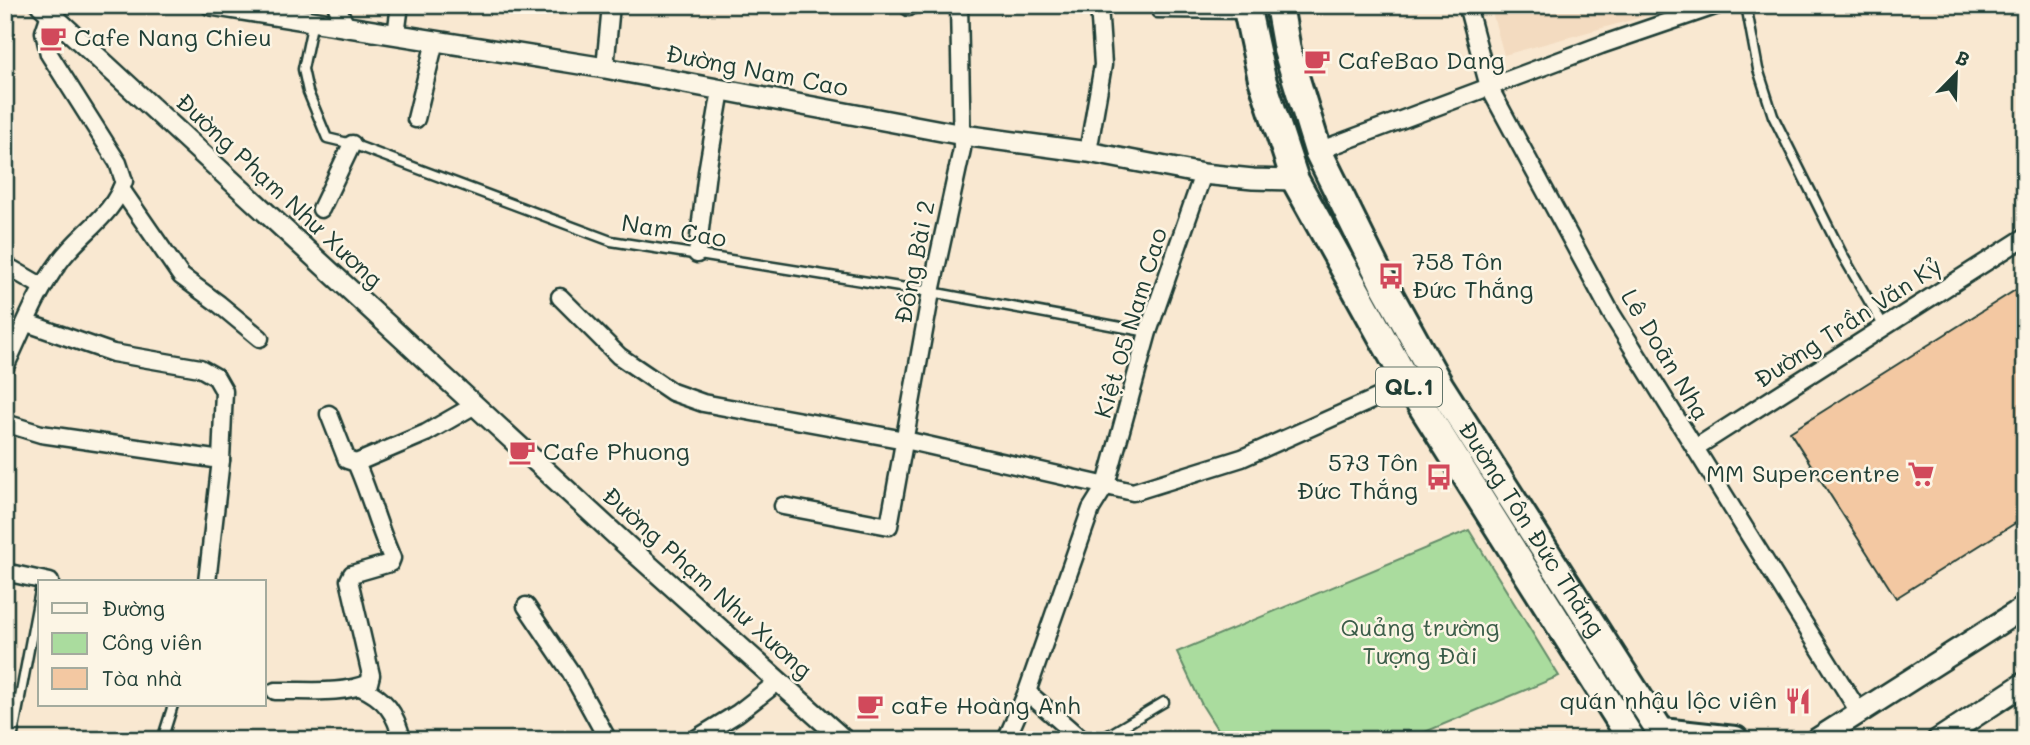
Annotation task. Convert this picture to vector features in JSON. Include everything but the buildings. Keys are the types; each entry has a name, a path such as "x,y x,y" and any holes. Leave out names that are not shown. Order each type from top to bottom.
{"highway":[{"name":"Đường Tôn Đức Thắng","path":"1279,5 1287,50 1318,151 1383,283 1440,386 1664,736"},
{"name":"Đường Tôn Đức Thắng","path":"1247,9 1262,79 1295,180 1408,384 1632,740"},
{"path":"1664,736 1735,740"}],"main road":[{"path":"1816,740 2025,607"},
{"path":"1938,740 2025,683"}],"street":[{"name":"Đường Nam Cao","path":"211,5 605,68 963,135 1088,152 1203,174 1253,180 1295,180"},
{"path":"336,5 346,26"},
{"path":"396,34 400,5"},
{"path":"605,68 611,5"},
{"name":"Đồng Bài 2","path":"783,506 889,526 931,292 963,135 959,5"},
{"path":"1088,152 1103,65 1099,5"},
{"name":"Lê Doãn Nhạ","path":"1467,5 1489,87 1611,313 1859,712"},
{"path":"1318,151 1601,45 1717,5"},
{"name":"Đường Phạm Như Xương","path":"46,9 44,32 49,54 118,163 123,174 121,189 172,265 190,285 219,304 260,338"},
{"name":"Đường Phạm Như Xương","path":"46,9 475,405 844,740"},
{"path":"416,119 435,41"},
{"path":"697,254 721,90"},
{"path":"321,209 352,144"},
{"name":"Kiệt 05 Nam Cao","path":"1006,740 1027,692 1091,509 1106,485 1148,332 1203,174"},
{"path":"5,367 43,287 61,259 111,206 121,189"},
{"name":"Đường Trần Văn Kỷ","path":"1695,448 2025,237"},
{"path":"5,265 43,287"},
{"path":"560,297 619,356 672,391 703,404 905,440 1133,492 1242,458 1408,384"},
{"path":"27,323 113,353 200,368 216,377 224,391 222,460 207,580"},
{"path":"329,414 347,460 356,463 426,433 475,405"},
{"path":"5,423 41,434 222,460"},
{"path":"275,691 335,690 360,687 369,683 371,675 349,580 352,574 390,563 392,558 382,536 371,496 356,463"},
{"path":"5,572 38,582"},
{"path":"526,606 570,671 608,740"},
{"path":"694,740 738,713 779,681"},
{"path":"360,687 381,698 389,707 401,733"},
{"path":"1027,692 1082,740"}],"lane":[{"path":"1746,5 1758,69 1773,116 1843,256 1884,327"},
{"path":"1157,13 1247,9"},
{"name":"Nam Cao","path":"313,21 303,69 308,92 327,138 352,144 611,241 931,292 1148,332"},
{"path":"12,740 38,613"},
{"path":"5,697 20,701"},
{"path":"1100,740 1164,702"},
{"path":"162,740 173,706"}],"shaded area":[{"path":"1490,5 1686,5 1504,55"}],"green space":[{"name":"Quảng trường Tượng Đài","path":"1469,530 1559,676 1406,740 1224,740 1202,705 1177,652"}],"place":[{"name":"Cafe Nang Chieu","path":"53,38"},
{"name":"CafeBao Dang","path":"1317,61"},
{"name":"758 Tôn Đức Thắng","path":"1391,276"},
{"name":"Cafe Phuong","path":"522,452"},
{"name":"MM Supercentre","path":"1921,474"},
{"name":"573 Tôn Đức Thắng","path":"1439,477"},
{"name":"quán nhậu lộc viên","path":"1798,701"},
{"name":"caFe Hoàng Anh","path":"870,706"}]}
